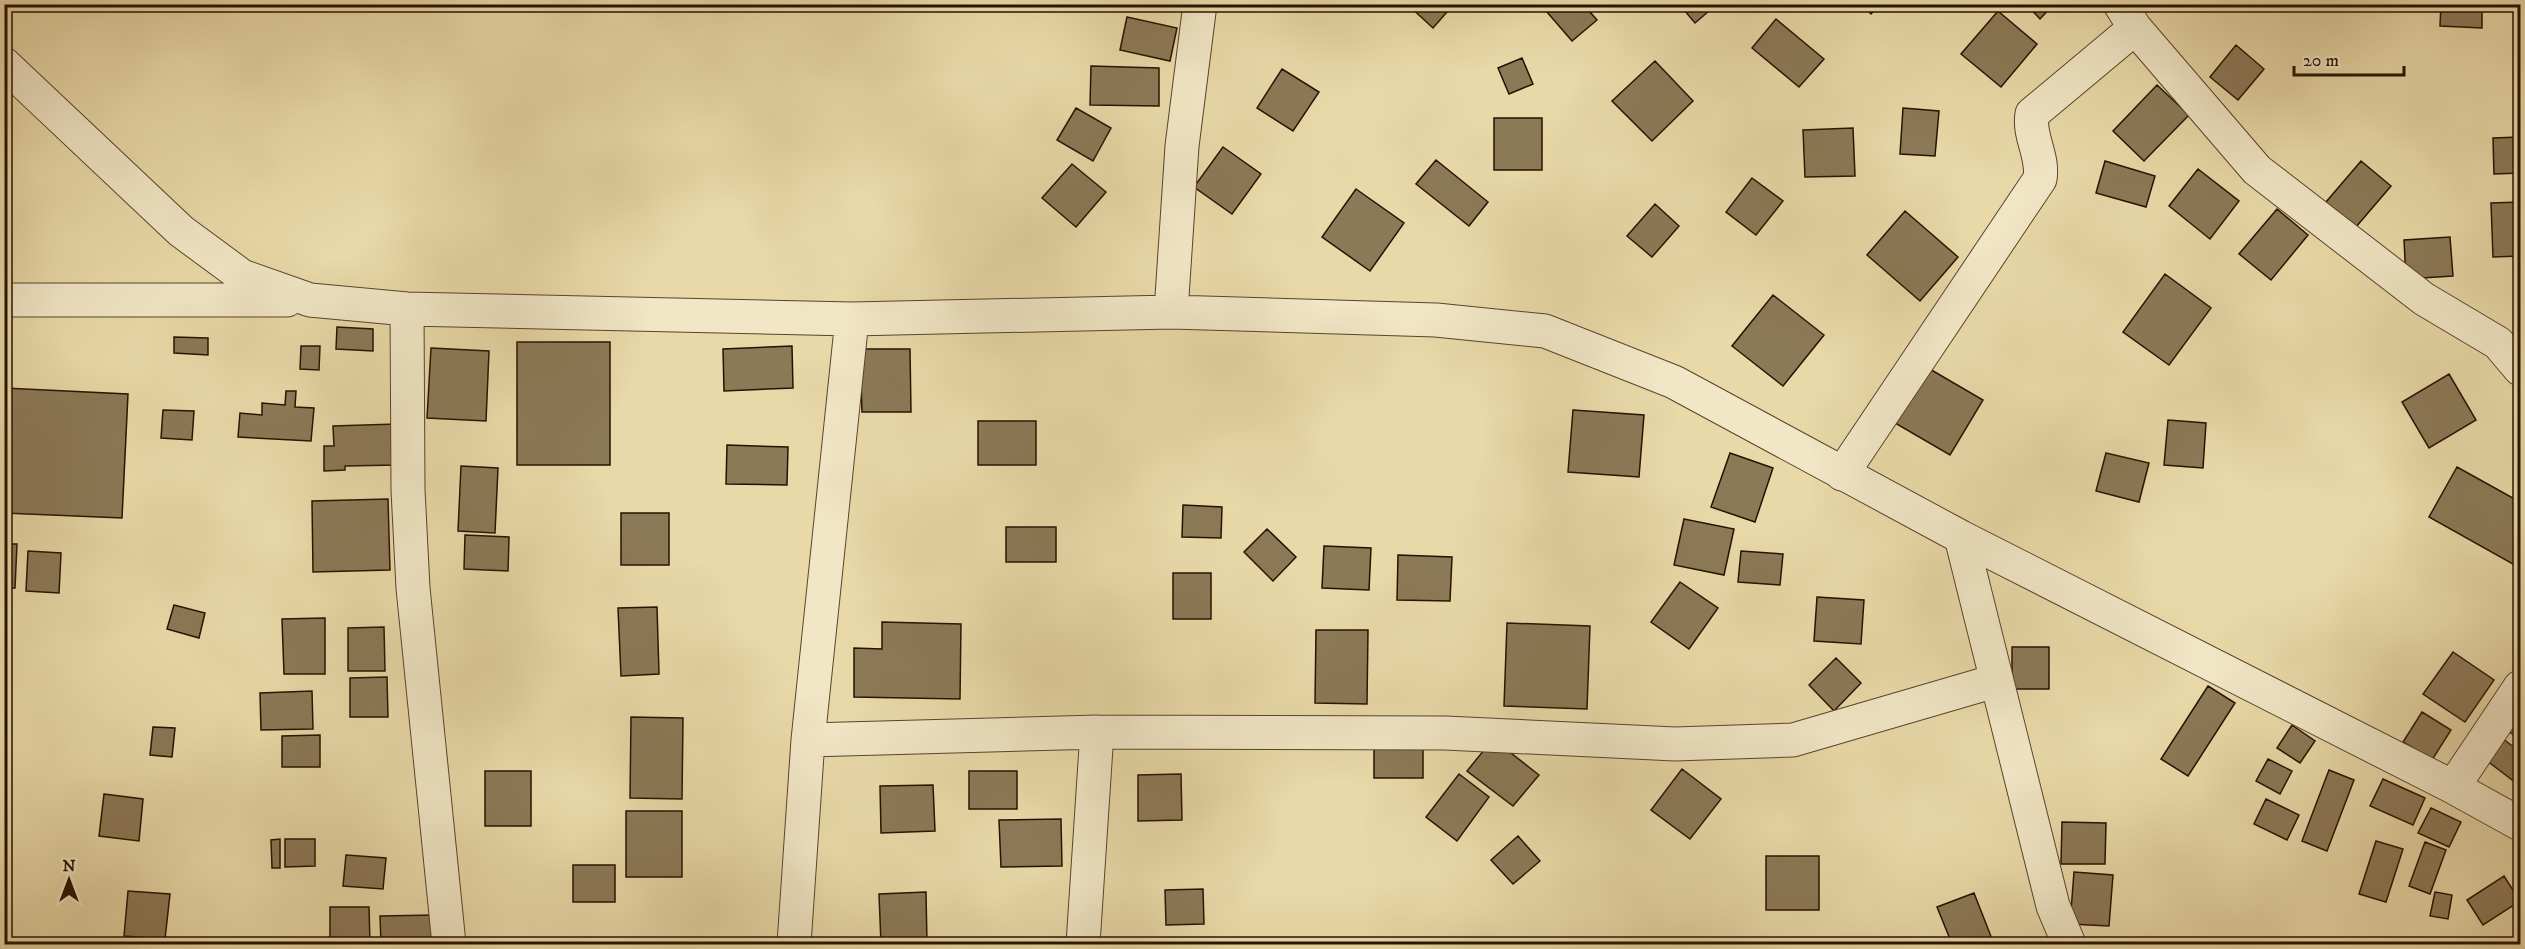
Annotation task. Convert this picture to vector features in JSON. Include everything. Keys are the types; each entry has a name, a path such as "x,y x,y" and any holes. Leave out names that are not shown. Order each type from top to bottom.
{"street":[{"path":"1171,312 1182,146 1200,4"},
{"path":"1842,474 2040,179 2040,156 2030,126 2032,114 2127,16 2257,170 2424,299 2498,343 2520,369"},
{"path":"4,64 180,231 242,276 310,300"},
{"path":"4,300 310,300 407,309 852,319 1171,312 1436,320 1545,331 1674,382 1961,537 2518,819"},
{"path":"407,309 408,490 413,588 449,945"},
{"path":"794,945 808,740 852,319"},
{"path":"1961,537 1995,681 2053,906 2069,945"},
{"path":"808,740 1097,732 1445,733 1675,744 1793,740 1995,681"},
{"path":"2453,787 2520,687"},
{"path":"1083,945 1097,732"}],"building":[{"path":"1407,4 1454,4 1433,28"},
{"path":"1540,4 1583,4 1597,20 1572,41"},
{"path":"1679,4 1717,4 1695,23"},
{"path":"1861,4 1880,4 1871,14"},
{"path":"2026,4 2054,4 2040,19"},
{"path":"2441,4 2482,4 2482,28 2440,26"},
{"path":"1998,11 2037,44 2001,87 1961,54"},
{"path":"1127,17 1177,28 1170,61 1120,50"},
{"path":"1776,19 1824,59 1799,87 1752,48"},
{"path":"2236,45 2264,69 2238,100 2210,77"},
{"path":"1522,58 1533,84 1509,94 1498,68"},
{"path":"1655,61 1693,101 1652,141 1612,101"},
{"path":"1091,66 1159,68 1159,106 1090,105"},
{"path":"1282,69 1319,92 1293,131 1257,108"},
{"path":"2157,85 2189,115 2144,161 2113,131"},
{"path":"1076,108 1111,128 1093,161 1057,140"},
{"path":"1903,108 1939,111 1935,156 1900,154"},
{"path":"1494,118 1542,118 1542,170 1494,170"},
{"path":"1853,128 1855,176 1805,177 1803,130"},
{"path":"2520,137 2520,173 2494,174 2493,138"},
{"path":"1223,147 1261,174 1232,214 1194,187"},
{"path":"1436,160 1488,202 1469,226 1416,184"},
{"path":"2105,161 2155,176 2146,207 2096,193"},
{"path":"2361,161 2391,186 2350,234 2320,209"},
{"path":"1072,164 1106,192 1076,227 1042,198"},
{"path":"2198,169 2239,201 2210,239 2169,206"},
{"path":"1752,178 1783,201 1756,235 1726,212"},
{"path":"1356,189 1404,223 1370,271 1322,237"},
{"path":"2520,202 2520,256 2493,257 2491,203"},
{"path":"1655,204 1679,226 1652,257 1627,236"},
{"path":"2277,209 2308,235 2271,280 2239,254"},
{"path":"1905,211 1958,257 1920,301 1867,255"},
{"path":"2450,237 2453,276 2406,279 2404,240"},
{"path":"2165,274 2211,308 2169,365 2123,332"},
{"path":"1773,295 1824,335 1783,386 1732,346"},
{"path":"337,327 373,329 373,351 336,349"},
{"path":"174,337 208,338 208,355 174,353"},
{"path":"517,342 610,342 610,465 517,465"},
{"path":"301,346 320,346 319,370 300,369"},
{"path":"792,346 793,388 724,391 723,349"},
{"path":"431,348 489,351 486,421 427,418"},
{"path":"860,349 910,349 911,412 862,412"},
{"path":"1928,368 1983,400 1950,455 1895,423"},
{"path":"2449,374 2476,420 2429,448 2402,402"},
{"path":"4,388 128,394 122,518 4,513"},
{"path":"286,391 296,391 295,407 314,408 311,441 238,437 240,413 262,415 262,403 285,405"},
{"path":"163,410 194,411 192,440 161,438"},
{"path":"1573,410 1644,415 1639,477 1568,472"},
{"path":"2168,420 2206,423 2203,468 2164,465"},
{"path":"978,421 1036,421 1036,465 978,465"},
{"path":"396,424 397,465 345,466 345,470 324,471 324,446 334,446 333,426"},
{"path":"727,445 788,447 787,485 726,484"},
{"path":"1730,453 1773,468 1755,522 1711,507"},
{"path":"2106,453 2149,463 2139,502 2096,491"},
{"path":"461,466 498,468 495,533 458,531"},
{"path":"2457,467 2520,502 2520,568 2429,517"},
{"path":"388,499 390,570 313,572 312,501"},
{"path":"1183,505 1222,507 1221,538 1182,537"},
{"path":"621,513 669,513 669,565 621,565"},
{"path":"1684,519 1734,529 1724,575 1674,565"},
{"path":"1006,527 1056,527 1056,562 1006,562"},
{"path":"1267,529 1296,557 1273,581 1244,552"},
{"path":"465,535 509,537 508,571 464,569"},
{"path":"4,544 17,544 15,588 4,588"},
{"path":"1324,546 1371,548 1369,590 1322,588"},
{"path":"28,551 61,553 59,593 26,591"},
{"path":"1741,551 1783,554 1780,585 1738,582"},
{"path":"1398,555 1452,557 1450,601 1397,600"},
{"path":"1173,573 1211,573 1211,619 1173,619"},
{"path":"1680,582 1718,608 1689,649 1651,622"},
{"path":"1817,597 1864,600 1861,644 1814,641"},
{"path":"174,605 205,613 199,638 167,629"},
{"path":"657,607 659,674 621,676 618,608"},
{"path":"325,618 325,674 284,674 282,619"},
{"path":"882,622 961,624 960,699 854,697 854,648 882,649"},
{"path":"1507,623 1590,626 1587,709 1504,706"},
{"path":"384,627 385,671 348,671 348,628"},
{"path":"1316,630 1368,630 1367,704 1315,703"},
{"path":"2012,647 2049,647 2049,689 2012,689"},
{"path":"2453,652 2494,680 2465,722 2423,694"},
{"path":"1836,658 1861,683 1834,711 1809,685"},
{"path":"387,677 388,717 350,717 350,678"},
{"path":"2208,686 2235,703 2188,776 2161,759"},
{"path":"312,691 313,729 261,730 260,693"},
{"path":"2520,699 2520,739 2502,727"},
{"path":"2422,712 2451,730 2432,760 2403,742"},
{"path":"631,717 683,718 682,799 630,798"},
{"path":"2292,725 2315,741 2300,763 2277,748"},
{"path":"153,727 175,728 172,757 150,755"},
{"path":"320,735 320,767 282,767 282,736"},
{"path":"2502,738 2520,752 2520,786 2486,760"},
{"path":"1493,739 1539,775 1513,806 1467,771"},
{"path":"1374,742 1423,743 1423,778 1374,778"},
{"path":"2268,759 2292,771 2280,794 2256,781"},
{"path":"1682,769 1721,799 1690,839 1651,810"},
{"path":"2329,770 2354,780 2327,851 2302,841"},
{"path":"485,771 531,771 531,826 485,826"},
{"path":"969,771 1017,771 1017,809 969,809"},
{"path":"1181,774 1182,820 1138,821 1138,775"},
{"path":"1459,774 1489,797 1457,841 1426,817"},
{"path":"2383,779 2425,798 2413,825 2370,806"},
{"path":"933,785 935,831 881,833 880,786"},
{"path":"104,794 143,799 139,841 99,836"},
{"path":"2266,799 2299,815 2287,840 2254,824"},
{"path":"2431,808 2461,822 2449,847 2418,833"},
{"path":"626,811 682,811 682,877 626,877"},
{"path":"1061,819 1062,866 1001,867 999,820"},
{"path":"2062,822 2106,823 2105,864 2061,864"},
{"path":"1518,836 1540,861 1513,884 1491,860"},
{"path":"280,839 280,868 272,868 271,840"},
{"path":"285,839 315,839 315,866 285,867"},
{"path":"2376,841 2403,849 2386,902 2359,894"},
{"path":"2425,842 2446,850 2430,894 2409,886"},
{"path":"346,855 386,858 383,889 343,886"},
{"path":"1766,856 1819,856 1819,910 1766,910"},
{"path":"573,865 615,865 615,902 573,902"},
{"path":"2074,872 2113,875 2109,926 2070,924"},
{"path":"2504,876 2520,901 2483,925 2467,900"},
{"path":"1203,889 1204,924 1166,925 1165,890"},
{"path":"128,891 170,894 165,939 124,936"},
{"path":"926,892 927,944 881,944 879,894"},
{"path":"2435,892 2452,895 2448,919 2430,916"},
{"path":"1974,893 1992,939 1976,944 1952,944 1937,907"},
{"path":"330,907 369,907 370,944 330,944"},
{"path":"435,915 435,944 381,944 380,916"}]}
